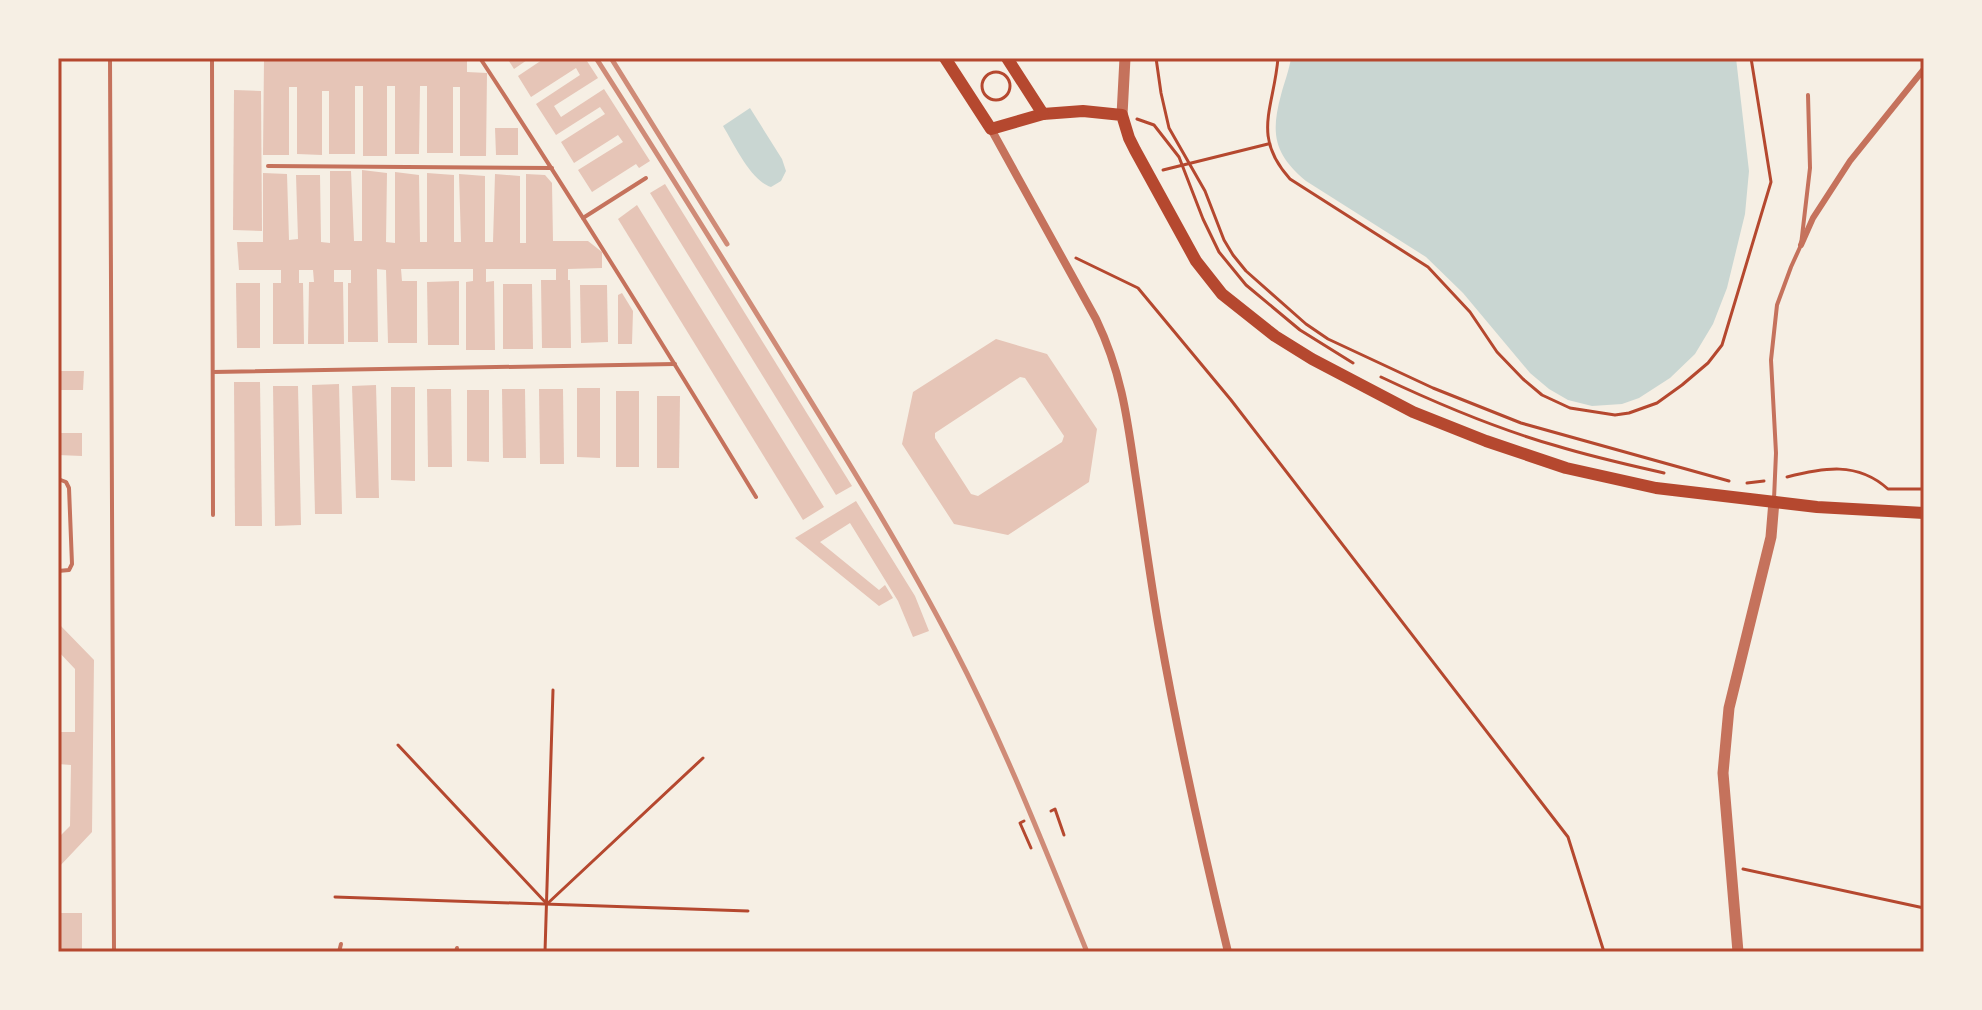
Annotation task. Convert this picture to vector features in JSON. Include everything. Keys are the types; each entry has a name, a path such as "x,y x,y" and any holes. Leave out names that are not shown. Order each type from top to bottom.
{"main road":[{"path":"945,58 991,129 1043,114 1083,111 1122,115 1129,138 1196,261 1222,294 1275,336 1413,412 1566,468 1656,488 1839,509 1924,513"},
{"path":"1007,58 1043,114"}],"street":[{"path":"1122,115 1125,58"},
{"path":"1801,245 1813,218 1850,161 1924,69"},
{"path":"991,129 1109,346 1119,379 1159,630 1228,952"},
{"path":"1738,952 1723,773 1729,708 1771,537 1774,501"}],"lane":[{"path":"110,58 114,952"},
{"path":"212,58 213,515"},
{"path":"480,58 552,168 756,497"},
{"path":"1774,501 1776,453 1771,360 1777,305 1801,245 1810,168 1808,95"},
{"path":"268,166 552,168"},
{"path":"583,218 646,178"},
{"path":"213,372 675,364"},
{"path":"58,479 66,482 69,488 72,564 69,570 58,571"},
{"path":"339,952 341,944"}],"path":[{"path":"1156,58 1169,128 1205,191 1224,240 1246,271 1306,324 1328,339 1433,388 1521,423 1740,484"},
{"path":"1278,58 1267,120 1268,144 1290,179 1428,267 1470,312 1497,352 1542,395 1570,408 1615,415 1657,403 1708,363 1722,345 1771,182 1751,58"},
{"path":"994,71 1004,74 1010,86 1007,95 995,100 986,97 981,89 985,75 994,71"},
{"path":"1122,115 1154,125 1179,157 1219,252 1246,285 1300,330 1362,368"},
{"path":"1149,173 1268,144"},
{"path":"1058,249 1138,288 1231,400 1568,837 1604,952"},
{"path":"1374,374 1424,397 1526,436 1671,475"},
{"path":"1699,478 1740,484 1827,468 1852,469 1876,478 1888,489 1924,489"},
{"path":"545,952 553,690"},
{"path":"398,745 547,904"},
{"path":"547,904 703,758"},
{"path":"1051,811 1055,809 1064,835"},
{"path":"1024,821 1020,823 1031,848"},
{"path":"1731,867 1924,908"},
{"path":"335,897 748,911"}],"shaded area":[{"path":"1291,58 1736,58 1749,171 1745,214 1727,288 1713,324 1695,354 1670,378 1639,398 1622,404 1592,406 1568,400 1549,389 1530,373 1463,293 1426,257 1306,181 1287,162 1278,143 1276,122"},
{"path":"750,108 782,159 786,171 781,181 771,187 750,170 723,126"}],"building":[{"path":"356,58 356,61 395,61 395,58 467,60 467,72 487,73 486,156 460,156 460,87 453,87 453,153 427,153 427,86 420,86 419,154 395,154 395,86 387,86 387,156 363,156 363,86 355,86 355,154 329,154 329,91 322,91 322,155 297,154 297,87 289,87 289,155 263,155 264,60"},
{"path":"507,58 530,58 514,69"},
{"path":"545,58 585,58 598,78 554,106 561,117 604,89 650,161 639,168 636,164 592,192 578,170 623,142 618,135 574,163 561,142 605,114 600,107 556,135 536,104 580,75 576,68 531,97 518,76"},
{"path":"234,90 261,91 262,231 233,230"},
{"path":"495,128 518,128 518,155 496,155"},
{"path":"362,170 387,173 386,242 395,243 395,172 419,175 420,242 427,242 427,173 454,175 454,242 461,242 459,174 485,176 485,242 493,242 495,174 520,176 520,243 526,243 526,174 545,175 552,183 553,241 588,241 602,252 602,268 568,269 571,348 542,348 541,280 556,280 556,269 486,269 486,282 494,281 495,350 466,350 466,282 473,281 473,269 401,269 402,281 417,281 417,343 388,343 386,270 377,269 378,342 348,342 348,283 351,283 351,270 334,270 334,282 343,282 344,344 308,344 309,282 314,282 313,270 299,270 299,283 303,283 304,344 273,344 273,283 281,283 281,270 239,270 237,242 263,242 263,173 287,174 289,240 298,239 296,175 320,175 321,242 330,243 330,171 351,171 354,241 362,241"},
{"path":"665,184 852,486 836,495 650,193"},
{"path":"637,205 824,507 803,520 618,219"},
{"path":"459,281 459,345 428,345 427,282"},
{"path":"236,283 260,283 260,348 237,348"},
{"path":"503,284 532,284 533,349 503,349"},
{"path":"580,285 607,285 608,342 581,343"},
{"path":"622,293 633,311 632,344 618,344 618,295"},
{"path":"996,339 1047,354 1097,429 1089,482 1008,535 954,524 902,444 913,392","holes":["1020,377 1025,378 1064,436 1062,442 978,496 971,494 935,438 935,433"]},
{"path":"58,371 84,371 83,390 58,390"},
{"path":"234,382 260,382 262,526 235,526"},
{"path":"339,384 342,514 315,514 312,385"},
{"path":"376,385 379,498 356,498 352,386"},
{"path":"273,386 298,386 301,525 275,526"},
{"path":"391,387 415,387 415,481 391,480"},
{"path":"577,388 600,388 600,458 577,457"},
{"path":"427,389 451,389 452,467 428,467"},
{"path":"502,389 525,389 526,458 503,458"},
{"path":"539,389 563,389 564,464 540,464"},
{"path":"467,390 489,390 489,462 467,461"},
{"path":"616,391 639,391 639,467 616,467"},
{"path":"657,396 680,396 679,468 657,468"},
{"path":"58,433 82,433 82,456 58,455"},
{"path":"856,501 915,596 929,631 913,637 898,601 850,523 820,542 879,590 885,585 893,598 879,606 795,538"},
{"path":"58,623 94,660 92,832 58,868 58,838 70,826 71,765 58,764 58,732 75,732 75,669 58,651"},
{"path":"58,913 82,913 82,952 58,952"}],"railway":[{"path":"596,58 830,432 935,611 1007,760 1087,952"},
{"path":"611,58 727,244"}]}
